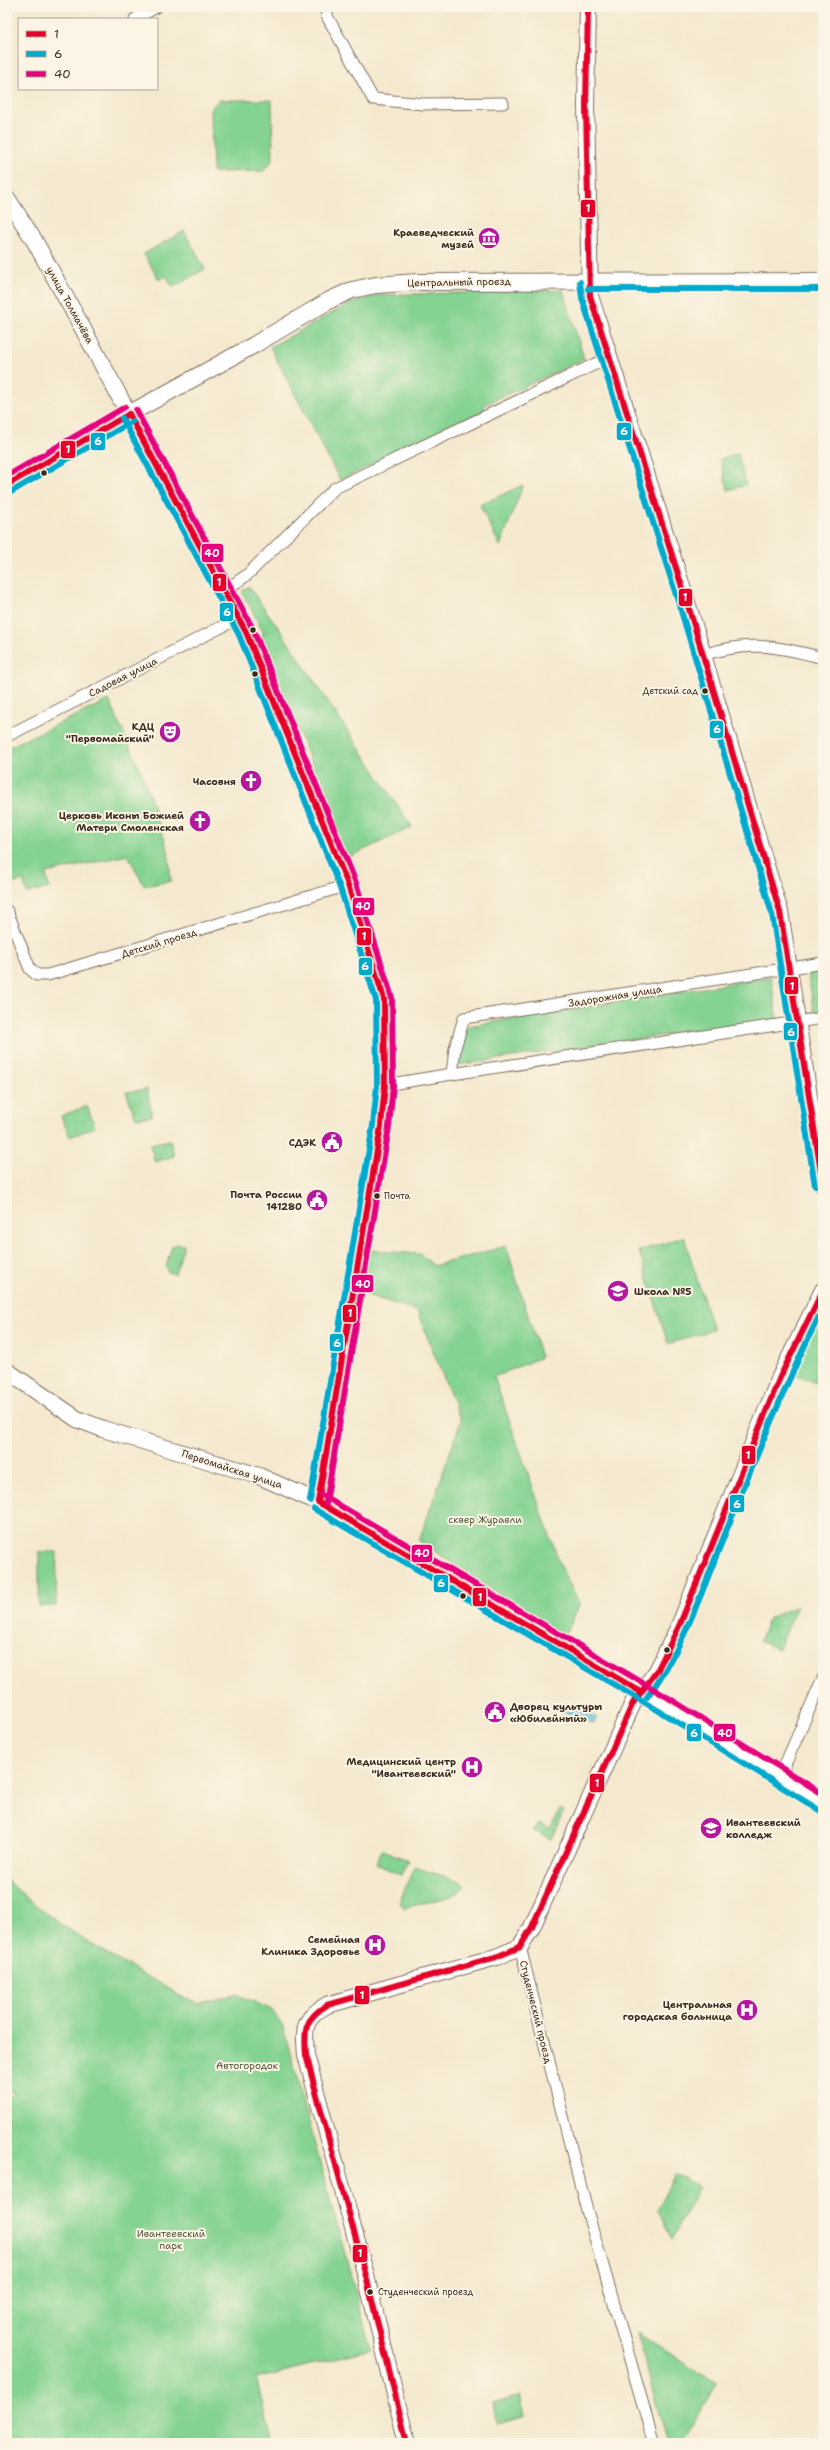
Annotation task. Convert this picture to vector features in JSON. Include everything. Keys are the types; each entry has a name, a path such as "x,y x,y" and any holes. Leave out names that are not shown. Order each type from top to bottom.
{"street":[{"path":"137,18 156,7"},
{"path":"325,7 328,18 373,99 423,104 502,103"},
{"path":"588,7 588,281 590,296 702,655 778,906 823,1185"},
{"name":"улица Толмачёва","path":"7,198 34,240 239,618 266,678 348,885 384,999 385,1085 372,1179 318,1502"},
{"name":"Центральный проезд","path":"7,485 129,414 254,346 330,300 352,290 376,285 418,282 823,281"},
{"path":"224,591 247,574 335,488 610,357"},
{"name":"Садовая улица","path":"7,736 239,618"},
{"path":"702,655 722,649 764,644 823,658"},
{"name":"Детский проезд","path":"7,911 30,969 37,975 48,975 348,885"},
{"name":"Задорожная улица","path":"452,1074 455,1048 464,1018 789,969 823,962"},
{"path":"385,1085 823,1018"},
{"name":"Студенческий проезд","path":"654,2443 586,2207 520,1947 532,1926 633,1704 657,1671 680,1624 780,1377 823,1290"},
{"name":"Первомайская улица","path":"7,1371 77,1419 103,1429 259,1476 318,1502 642,1692 823,1803"},
{"path":"780,1776 823,1678"},
{"path":"407,2443 365,2272 306,2055 305,2037 307,2022 314,2013 327,2005 496,1957 520,1947"}],"green space":[{"path":"220,100 272,100 273,160 263,171 213,172 211,111 213,106"},
{"path":"184,231 205,269 173,287 166,276 159,280 144,254"},
{"path":"563,290 584,359 484,405 485,410 340,480 270,347 351,303 379,295"},
{"path":"738,454 746,485 728,490 720,459"},
{"path":"523,485 500,546 480,505"},
{"path":"249,587 278,627 412,827 347,858 329,816 331,811 260,636 264,634 242,591"},
{"path":"109,700 143,776 168,850 171,881 144,886 128,855 46,873 49,888 27,893 23,880 12,884 7,871 7,748"},
{"path":"823,966 823,1013 815,1015 807,970"},
{"path":"771,977 777,1019 457,1065 468,1026"},
{"path":"147,1089 152,1116 136,1118 126,1092"},
{"path":"87,1106 95,1127 70,1137 61,1116"},
{"path":"170,1140 174,1156 155,1162 150,1144"},
{"path":"684,1237 713,1330 668,1344 639,1251"},
{"path":"178,1244 184,1245 175,1274 168,1272 166,1266 172,1246"},
{"name":"сквер Журавли","path":"506,1246 541,1357 494,1377 562,1570 580,1604 564,1638 419,1541 461,1421 417,1311 367,1295 362,1272 369,1250 420,1254 434,1266"},
{"path":"823,1306 823,1386 790,1372"},
{"path":"39,1552 57,1552 56,1606 39,1606"},
{"path":"797,1606 779,1649 759,1641 769,1618"},
{"path":"560,1809 564,1811 551,1839 532,1830 539,1824 550,1829"},
{"path":"382,1850 408,1860 402,1875 376,1864"},
{"path":"414,1867 460,1881 465,1886 453,1896 404,1908 399,1903"},
{"name":"Ивантеевский парк","path":"7,1880 28,1899 73,1933 122,1963 197,2004 237,1994 272,2010 283,2027 371,2349 256,2379 273,2443 7,2443 7,2101 14,2091 7,2092"},
{"path":"675,2174 699,2187 672,2239 657,2210"},
{"path":"637,2333 717,2383 681,2443 667,2443"},
{"path":"521,2396 526,2416 497,2424 492,2404"}],"water":[{"path":"563,1703 597,1717 594,1724 560,1710"}],"transit line":[{"name":"1","path":"588,7 586,105 590,296 690,612 780,912 823,1185"},
{"name":"6","path":"580,282 582,298 682,614 772,914 815,1186"},
{"name":"6","path":"588,289 823,289"},
{"name":"40","path":"7,476 125,407"},
{"name":"40","path":"136,410 253,629 356,883 392,998 393,1085 389,1127 326,1503"},
{"name":"1","path":"129,414 246,632 348,885 384,999 385,1085 381,1126 318,1502"},
{"name":"1","path":"7,485 129,414"},
{"name":"6","path":"122,418 239,635 340,888 376,1000 377,1085 373,1125 310,1501"},
{"name":"6","path":"11,492 133,421"},
{"name":"1","path":"520,1947 532,1927 633,1703 657,1671 680,1624 780,1377 823,1290"},
{"name":"6","path":"647,1697 660,1679 681,1641 771,1422 823,1308"},
{"name":"40","path":"322,1495 667,1697 823,1794"},
{"name":"1","path":"318,1502 641,1692"},
{"name":"6","path":"314,1509 659,1711 819,1810"},
{"name":"1","path":"407,2443 365,2272 306,2055 305,2039 307,2026 314,2015 327,2005 496,1957 520,1947"}],"place":[{"name":"Краеведческий музей","path":"489,238"},
{"name":"Детский сад","path":"705,691"},
{"name":"КДЦ \"Первомайский\"","path":"170,732"},
{"name":"Часовня","path":"251,781"},
{"name":"Церковь Иконы Божией Матери Смоленская","path":"200,821"},
{"name":"СДЭК","path":"332,1142"},
{"name":"Почта","path":"377,1196"},
{"name":"Почта России 141280","path":"317,1200"},
{"name":"Школа №5","path":"618,1291"},
{"name":"Дворец культуры «Юбилейный»","path":"495,1712"},
{"name":"Медицинский центр \"Ивантеевский\"","path":"472,1767"},
{"name":"Ивантеевский колледж","path":"711,1828"},
{"name":"Семейная Клиника Здоровье","path":"375,1945"},
{"name":"Центральная городская больница","path":"747,2010"},
{"name":"Студенческий проезд","path":"370,2292"}],"park label":[{"name":"Автогородок","path":"247,2065"}]}
